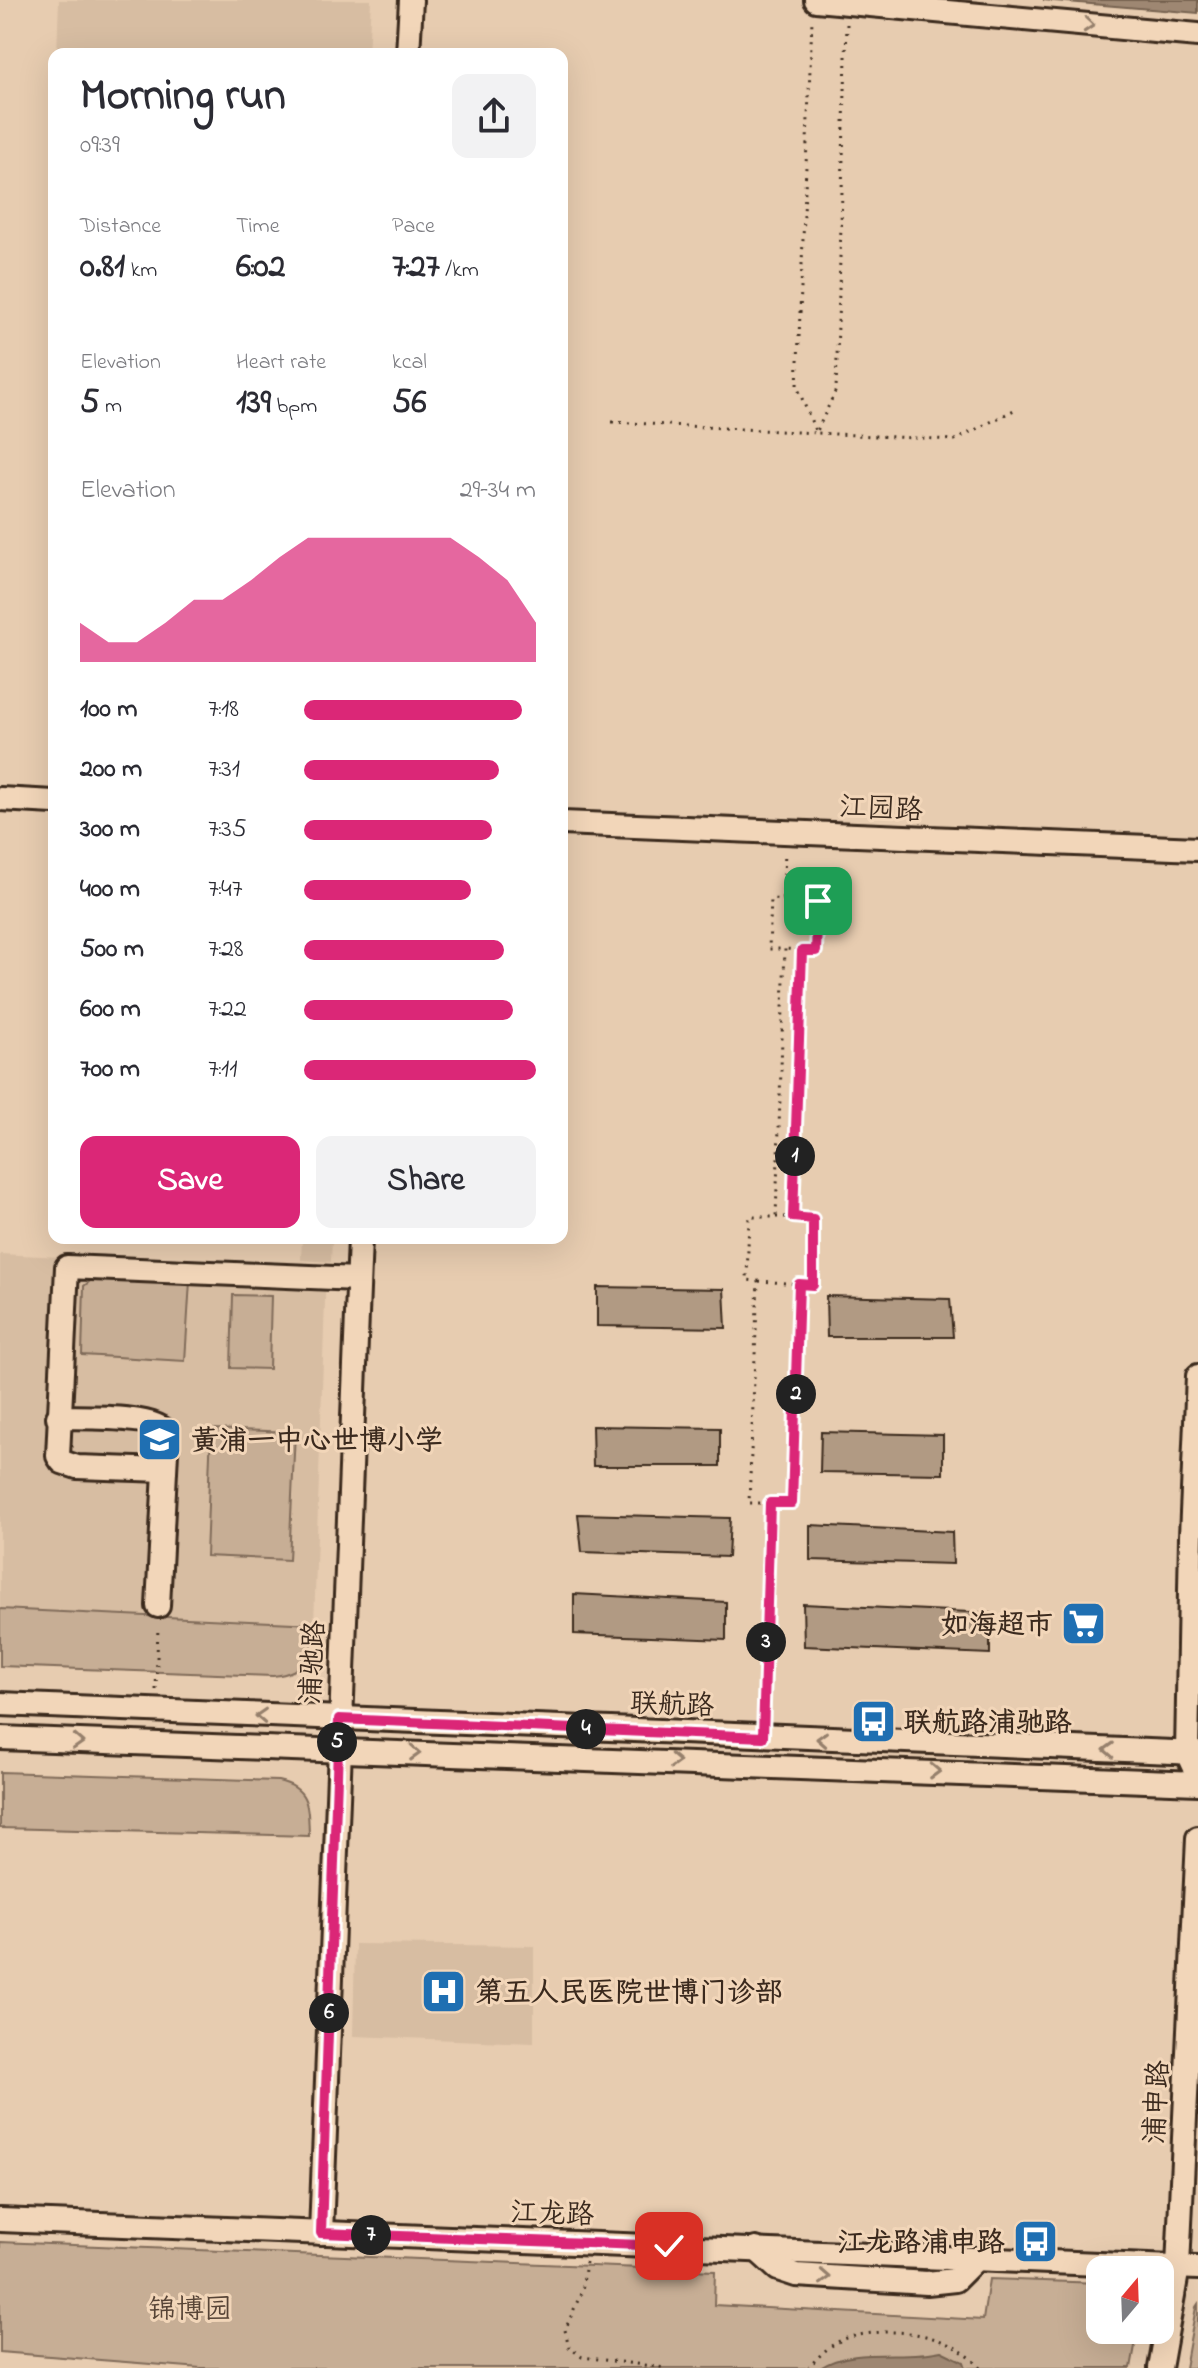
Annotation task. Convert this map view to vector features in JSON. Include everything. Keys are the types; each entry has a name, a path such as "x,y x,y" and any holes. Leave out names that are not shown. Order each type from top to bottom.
{"street":[{"path":"408,48 411,0"},
{"path":"814,6 848,3 1198,35"},
{"path":"0,799 48,802"},
{"name":"江园路","path":"568,823 1198,849"},
{"name":"浦驰路","path":"321,2233 337,1751 360,1244"},
{"path":"165,1470 77,1467 62,1462 57,1448 67,1267 358,1279"},
{"path":"1198,1376 1191,1536 1193,1753 1198,1780"},
{"path":"58,1417 158,1424 167,1433 158,1606"},
{"name":"联航路","path":"0,1704 1193,1753"},
{"name":"联航路","path":"0,1738 1198,1780"},
{"name":"浦申路","path":"1160,2368 1188,2267 1198,1838"},
{"name":"江龙路","path":"0,2220 1188,2267"}],"path":[{"path":"816,433 836,390 848,3"},
{"path":"814,6 797,386 816,433"},
{"path":"612,422 955,440 1014,410"},
{"path":"783,899 785,848"},
{"path":"771,899 818,901 816,951 785,949 769,949 771,899"},
{"path":"776,1217 785,949"},
{"path":"793,1217 802,951"},
{"path":"749,1217 793,1217 813,1219 813,1285 747,1280 749,1217"},
{"path":"758,1281 749,1503 792,1503 799,1284"},
{"path":"763,1737 770,1503"},
{"path":"156,1711 158,1606"},
{"path":"594,2244 585,2266 582,2291 565,2330 569,2347 582,2357 666,2368"},
{"path":"808,2368 823,2352 846,2338 919,2334 957,2346 981,2368"}],"shaded area":[{"path":"59,0 371,0 368,48 57,48"},
{"path":"1043,0 1198,0 1198,13"},
{"path":"302,1244 332,1244 331,1262 301,1260"},
{"name":"黄浦一中心世博小学","path":"0,1254 326,1270 314,1624 0,1609"},
{"name":"第五人民医院世博门诊部","path":"355,1944 534,1946 534,2043 353,2036"},
{"path":"941,2351 964,2362 966,2368 820,2368 848,2357"}],"green space":[{"path":"94,1278 190,1281 185,1361 82,1355 84,1286"},
{"path":"233,1295 271,1296 269,1369 231,1368"},
{"path":"211,1429 295,1432 289,1560 206,1556"},
{"path":"0,1609 314,1624 306,1660 293,1671 273,1676 0,1666"},
{"path":"0,1772 278,1781 296,1788 302,1794 307,1808 309,1836 0,1828"},
{"name":"锦博园","path":"0,2242 715,2271 714,2305 983,2320 989,2279 1086,2282 1086,2344 1135,2344 1131,2368 201,2368 0,2352"},
{"path":"1198,2304 1198,2368 1185,2368 1196,2307"}],"building":[{"path":"597,1287 724,1289 726,1328 597,1326"},
{"path":"826,1296 950,1299 953,1337 827,1337"},
{"path":"592,1426 720,1428 720,1466 593,1466"},
{"path":"821,1432 943,1435 943,1474 820,1472"},
{"path":"578,1514 730,1518 728,1557 582,1552"},
{"path":"810,1525 952,1532 953,1564 810,1560"},
{"path":"574,1594 726,1602 726,1640 574,1634"},
{"path":"803,1604 990,1613 990,1654 804,1646"}],"place":[{"name":"黄浦一中心世博小学","path":"160,1439"},
{"name":"如海超市","path":"1084,1623"},
{"name":"联航路浦驰路","path":"873,1721"},
{"name":"第五人民医院世博门诊部","path":"444,1991"},
{"name":"江龙路浦申路","path":"1036,2241"}],"route":[{"path":"669,2246 321,2233 339,1719 763,1737 770,1503 792,1503 799,1284 813,1285 813,1219 793,1217 802,951 816,951 818,901"}]}
